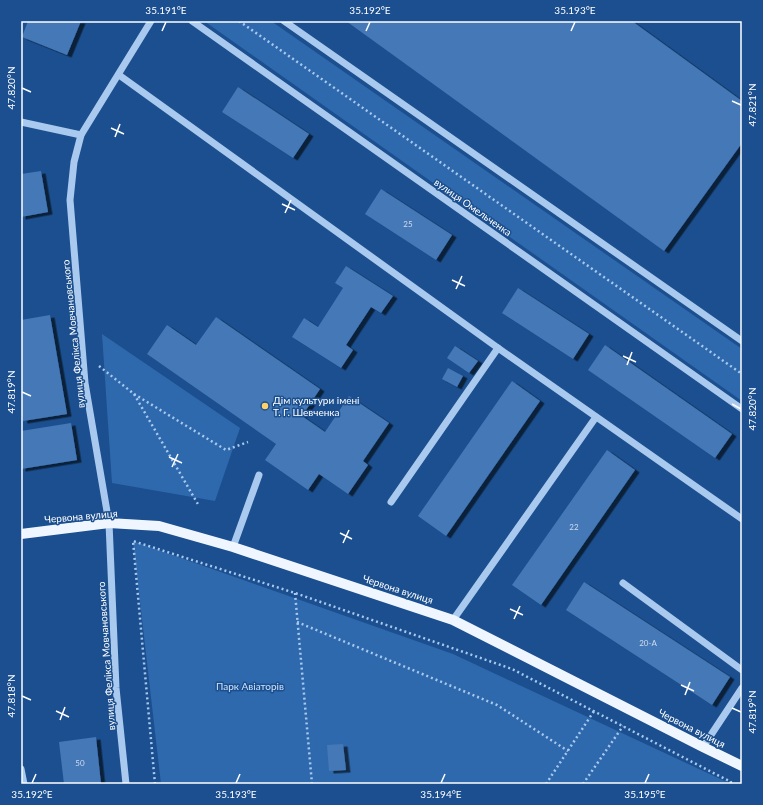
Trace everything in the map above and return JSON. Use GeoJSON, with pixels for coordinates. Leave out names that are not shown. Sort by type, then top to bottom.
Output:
{"type":"FeatureCollection","features":[{"type":"Feature","properties":{"kind":"main road","name":"Червона вулиця"},"geometry":{"type":"LineString","coordinates":[[21,534],[109,523],[159,526],[233,547],[452,620],[742,766]]}},
{"type":"Feature","properties":{"kind":"street","name":"вулиця Фелікса Мовчановського"},"geometry":{"type":"LineString","coordinates":[[126,784],[116,688],[109,523],[85,383],[70,200],[74,162],[81,135],[119,75],[150,21]]}},
{"type":"Feature","properties":{"kind":"street","name":"вулиця Омельченка"},"geometry":{"type":"LineString","coordinates":[[192,21],[742,410]]}},
{"type":"Feature","properties":{"kind":"street"},"geometry":{"type":"LineString","coordinates":[[284,21],[742,341]]}},
{"type":"Feature","properties":{"kind":"street"},"geometry":{"type":"LineString","coordinates":[[119,75],[498,348],[742,519]]}},
{"type":"Feature","properties":{"kind":"street"},"geometry":{"type":"LineString","coordinates":[[21,122],[81,135]]}},
{"type":"Feature","properties":{"kind":"street"},"geometry":{"type":"LineString","coordinates":[[391,502],[498,348]]}},
{"type":"Feature","properties":{"kind":"street"},"geometry":{"type":"LineString","coordinates":[[452,620],[596,417]]}},
{"type":"Feature","properties":{"kind":"street"},"geometry":{"type":"LineString","coordinates":[[233,547],[259,475]]}},
{"type":"Feature","properties":{"kind":"street"},"geometry":{"type":"LineString","coordinates":[[623,583],[742,670]]}},
{"type":"Feature","properties":{"kind":"street"},"geometry":{"type":"LineString","coordinates":[[703,747],[742,688]]}},
{"type":"Feature","properties":{"kind":"street"},"geometry":{"type":"LineString","coordinates":[[21,769],[24,784]]}},
{"type":"Feature","properties":{"kind":"path"},"geometry":{"type":"LineString","coordinates":[[239,21],[742,374]]}},
{"type":"Feature","properties":{"kind":"path"},"geometry":{"type":"LineString","coordinates":[[100,366],[134,394],[226,450],[248,442]]}},
{"type":"Feature","properties":{"kind":"path"},"geometry":{"type":"LineString","coordinates":[[134,394],[199,506]]}},
{"type":"Feature","properties":{"kind":"path"},"geometry":{"type":"LineString","coordinates":[[155,784],[133,541],[295,593],[512,669],[731,782],[729,784]]}},
{"type":"Feature","properties":{"kind":"path"},"geometry":{"type":"LineString","coordinates":[[295,593],[312,784]]}},
{"type":"Feature","properties":{"kind":"path"},"geometry":{"type":"LineString","coordinates":[[297,622],[497,704],[568,751]]}},
{"type":"Feature","properties":{"kind":"path"},"geometry":{"type":"LineString","coordinates":[[546,784],[594,711]]}},
{"type":"Feature","properties":{"kind":"path"},"geometry":{"type":"LineString","coordinates":[[583,784],[623,726]]}},
{"type":"Feature","properties":{"kind":"green space"},"geometry":{"type":"Polygon","coordinates":[[[204,21],[271,21],[742,349],[742,401],[204,21]]]}},
{"type":"Feature","properties":{"kind":"green space"},"geometry":{"type":"Polygon","coordinates":[[[102,334],[240,428],[215,501],[112,483],[102,334]]]}},
{"type":"Feature","properties":{"kind":"green space","name":"Парк Авіаторів"},"geometry":{"type":"Polygon","coordinates":[[[133,541],[453,654],[731,784],[161,784],[133,541]]]}},
{"type":"Feature","properties":{"kind":"building"},"geometry":{"type":"Polygon","coordinates":[[[28,21],[81,21],[67,55],[22,37],[28,21]]]}},
{"type":"Feature","properties":{"kind":"building"},"geometry":{"type":"Polygon","coordinates":[[[346,21],[632,21],[742,101],[742,143],[664,251],[346,21]]]}},
{"type":"Feature","properties":{"kind":"building"},"geometry":{"type":"Polygon","coordinates":[[[238,87],[309,134],[293,158],[222,112],[238,87]]]}},
{"type":"Feature","properties":{"kind":"building"},"geometry":{"type":"Polygon","coordinates":[[[41,171],[48,212],[21,217],[21,174],[41,171]]]}},
{"type":"Feature","properties":{"kind":"building"},"geometry":{"type":"Polygon","coordinates":[[[381,189],[452,235],[436,260],[365,214],[381,189]]]}},
{"type":"Feature","properties":{"kind":"building"},"geometry":{"type":"Polygon","coordinates":[[[346,266],[393,296],[381,313],[371,307],[346,345],[353,350],[341,368],[292,337],[304,318],[318,327],[343,288],[335,283],[346,266]]]}},
{"type":"Feature","properties":{"kind":"building"},"geometry":{"type":"Polygon","coordinates":[[[518,288],[589,334],[573,359],[502,313],[518,288]]]}},
{"type":"Feature","properties":{"kind":"building"},"geometry":{"type":"Polygon","coordinates":[[[50,315],[67,414],[23,421],[21,409],[21,320],[50,315]]]}},
{"type":"Feature","properties":{"kind":"building","name":"Дім культури імені Т. Г. Шевченка"},"geometry":{"type":"Polygon","coordinates":[[[216,317],[320,389],[302,416],[325,432],[349,396],[389,423],[363,461],[368,465],[348,494],[319,474],[308,490],[265,460],[276,444],[147,354],[167,325],[196,345],[216,317]]]}},
{"type":"Feature","properties":{"kind":"building"},"geometry":{"type":"Polygon","coordinates":[[[605,345],[732,434],[715,458],[588,370],[605,345]]]}},
{"type":"Feature","properties":{"kind":"building"},"geometry":{"type":"Polygon","coordinates":[[[455,346],[478,361],[469,373],[447,358],[455,346]]]}},
{"type":"Feature","properties":{"kind":"building"},"geometry":{"type":"Polygon","coordinates":[[[448,368],[463,376],[457,387],[442,379],[448,368]]]}},
{"type":"Feature","properties":{"kind":"building"},"geometry":{"type":"Polygon","coordinates":[[[512,381],[540,401],[446,536],[418,516],[512,381]]]}},
{"type":"Feature","properties":{"kind":"building"},"geometry":{"type":"Polygon","coordinates":[[[71,423],[77,460],[21,469],[21,431],[71,423]]]}},
{"type":"Feature","properties":{"kind":"building"},"geometry":{"type":"Polygon","coordinates":[[[607,450],[635,470],[541,605],[512,585],[607,450]]]}},
{"type":"Feature","properties":{"kind":"building"},"geometry":{"type":"Polygon","coordinates":[[[584,582],[730,677],[712,705],[566,610],[584,582]]]}},
{"type":"Feature","properties":{"kind":"building"},"geometry":{"type":"Polygon","coordinates":[[[96,737],[101,784],[64,784],[59,742],[96,737]]]}},
{"type":"Feature","properties":{"kind":"building"},"geometry":{"type":"Polygon","coordinates":[[[343,744],[346,770],[329,771],[327,745],[343,744]]]}},
{"type":"Feature","properties":{"kind":"place","name":"Дім культури імені Т. Г. Шевченка"},"geometry":{"type":"Point","coordinates":[265,406]}}]}
